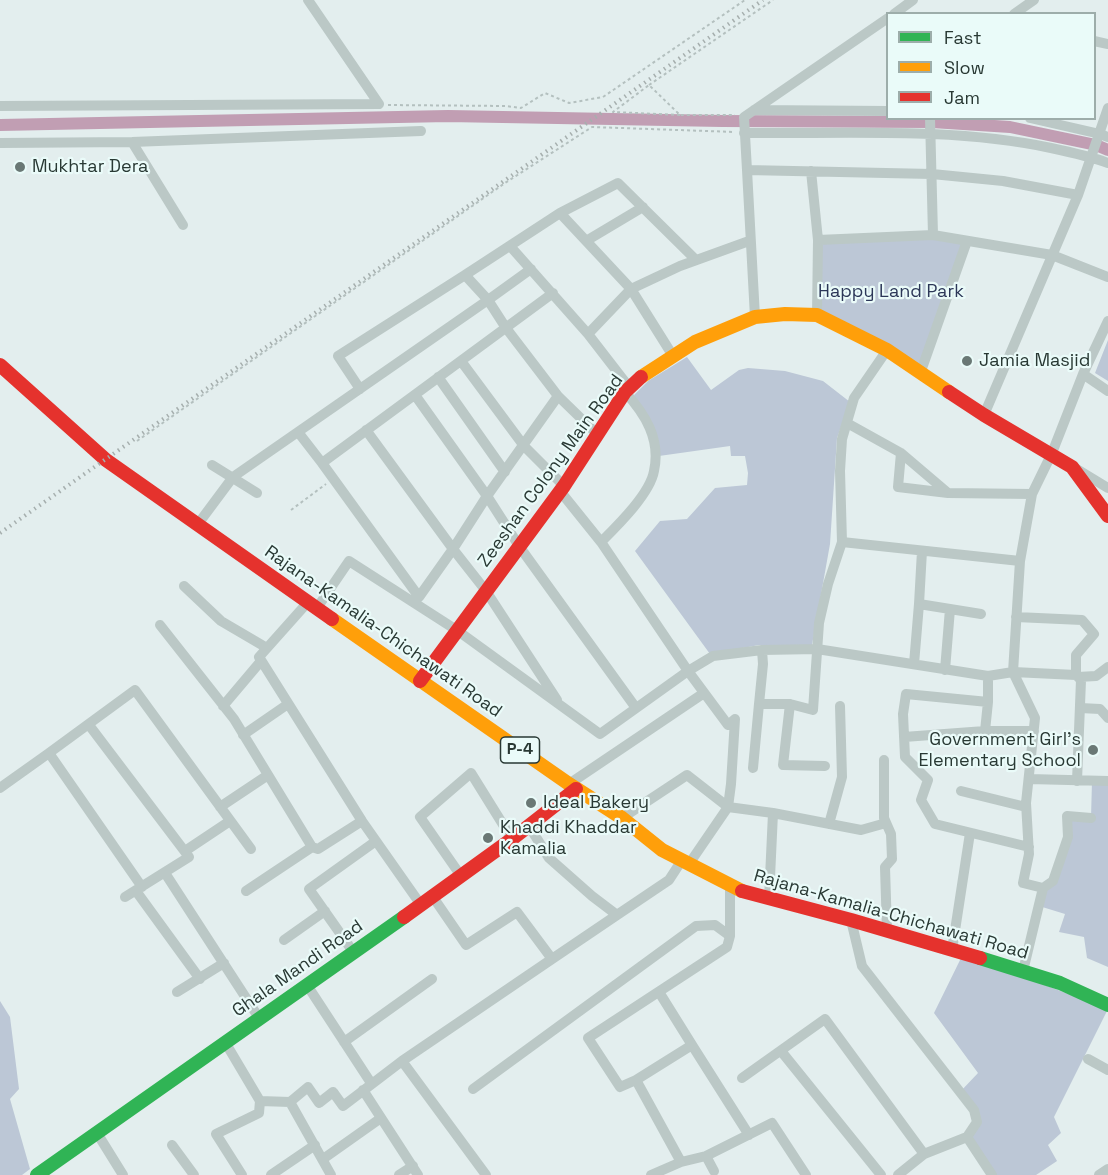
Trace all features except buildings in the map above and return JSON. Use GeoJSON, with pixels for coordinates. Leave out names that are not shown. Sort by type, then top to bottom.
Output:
{"type":"FeatureCollection","features":[{"type":"Feature","properties":{"kind":"street"},"geometry":{"type":"LineString","coordinates":[[308,0],[379,104]]}},
{"type":"Feature","properties":{"kind":"street"},"geometry":{"type":"LineString","coordinates":[[897,12],[913,0]]}},
{"type":"Feature","properties":{"kind":"street"},"geometry":{"type":"LineString","coordinates":[[1021,4],[1034,0]]}},
{"type":"Feature","properties":{"kind":"street"},"geometry":{"type":"LineString","coordinates":[[746,121],[886,19]]}},
{"type":"Feature","properties":{"kind":"street"},"geometry":{"type":"LineString","coordinates":[[0,106],[379,104]]}},
{"type":"Feature","properties":{"kind":"street"},"geometry":{"type":"LineString","coordinates":[[984,415],[1078,195],[1091,156],[1104,135],[1108,108]]}},
{"type":"Feature","properties":{"kind":"street"},"geometry":{"type":"LineString","coordinates":[[746,121],[886,111]]}},
{"type":"Feature","properties":{"kind":"street"},"geometry":{"type":"LineString","coordinates":[[930,120],[933,235]]}},
{"type":"Feature","properties":{"kind":"street"},"geometry":{"type":"LineString","coordinates":[[1039,120],[1104,135]]}},
{"type":"Feature","properties":{"kind":"street"},"geometry":{"type":"LineString","coordinates":[[746,121],[1012,140],[1091,156],[1108,163]]}},
{"type":"Feature","properties":{"kind":"street"},"geometry":{"type":"LineString","coordinates":[[746,121],[754,317]]}},
{"type":"Feature","properties":{"kind":"street"},"geometry":{"type":"LineString","coordinates":[[0,142],[132,142],[421,131]]}},
{"type":"Feature","properties":{"kind":"street"},"geometry":{"type":"LineString","coordinates":[[132,142],[183,225]]}},
{"type":"Feature","properties":{"kind":"street"},"geometry":{"type":"LineString","coordinates":[[747,170],[932,174],[1003,181],[1078,195]]}},
{"type":"Feature","properties":{"kind":"street"},"geometry":{"type":"LineString","coordinates":[[811,171],[818,240],[817,315]]}},
{"type":"Feature","properties":{"kind":"street"},"geometry":{"type":"LineString","coordinates":[[360,389],[338,356],[560,213],[618,183],[696,260]]}},
{"type":"Feature","properties":{"kind":"street"},"geometry":{"type":"LineString","coordinates":[[586,241],[643,207]]}},
{"type":"Feature","properties":{"kind":"street"},"geometry":{"type":"LineString","coordinates":[[560,213],[631,289],[673,356]]}},
{"type":"Feature","properties":{"kind":"street"},"geometry":{"type":"LineString","coordinates":[[818,240],[933,235],[1052,255],[1108,277]]}},
{"type":"Feature","properties":{"kind":"street"},"geometry":{"type":"LineString","coordinates":[[588,334],[631,289],[696,260],[750,241]]}},
{"type":"Feature","properties":{"kind":"street"},"geometry":{"type":"LineString","coordinates":[[921,371],[968,241]]}},
{"type":"Feature","properties":{"kind":"street"},"geometry":{"type":"LineString","coordinates":[[510,246],[588,334],[649,422],[655,448],[654,472],[641,498],[602,542]]}},
{"type":"Feature","properties":{"kind":"street"},"geometry":{"type":"LineString","coordinates":[[198,524],[233,477],[531,269]]}},
{"type":"Feature","properties":{"kind":"street"},"geometry":{"type":"LineString","coordinates":[[465,275],[488,300],[506,328],[558,396],[597,434]]}},
{"type":"Feature","properties":{"kind":"street"},"geometry":{"type":"LineString","coordinates":[[322,463],[553,293]]}},
{"type":"Feature","properties":{"kind":"street","name":"Zeeshan Colony Main Road"},"geometry":{"type":"LineString","coordinates":[[420,681],[562,489],[627,389],[696,342],[754,317],[785,314],[817,315],[887,350],[984,415],[1052,453],[1072,467],[1108,516]]}},
{"type":"Feature","properties":{"kind":"street"},"geometry":{"type":"LineString","coordinates":[[1043,888],[1023,883],[1029,854],[1026,807],[1035,718],[1012,672],[1020,561],[1032,494],[1052,453],[1083,374],[1108,321]]}},
{"type":"Feature","properties":{"kind":"street"},"geometry":{"type":"LineString","coordinates":[[759,704],[790,704],[813,710],[819,623],[828,584],[842,542],[840,471],[842,440],[854,398],[887,350]]}},
{"type":"Feature","properties":{"kind":"street"},"geometry":{"type":"LineString","coordinates":[[260,1101],[290,1101],[308,1087],[319,1103],[333,1092],[343,1106],[402,1061],[669,880],[686,862],[728,807],[735,719],[728,725],[688,671],[602,542],[562,489],[524,446],[461,361]]}},
{"type":"Feature","properties":{"kind":"street","name":"Rajana-Kamalia-Chichawati Road"},"geometry":{"type":"LineString","coordinates":[[0,365],[105,460],[573,787],[622,818],[662,850],[744,892],[851,920],[1023,971],[1060,983],[1108,1005]]}},
{"type":"Feature","properties":{"kind":"street"},"geometry":{"type":"LineString","coordinates":[[1083,374],[1108,391]]}},
{"type":"Feature","properties":{"kind":"street"},"geometry":{"type":"LineString","coordinates":[[438,378],[505,472]]}},
{"type":"Feature","properties":{"kind":"street"},"geometry":{"type":"LineString","coordinates":[[415,395],[488,496],[519,546],[636,708]]}},
{"type":"Feature","properties":{"kind":"street"},"geometry":{"type":"LineString","coordinates":[[417,601],[558,396]]}},
{"type":"Feature","properties":{"kind":"street"},"geometry":{"type":"LineString","coordinates":[[847,423],[901,453],[948,493]]}},
{"type":"Feature","properties":{"kind":"street"},"geometry":{"type":"LineString","coordinates":[[366,430],[486,591],[561,705]]}},
{"type":"Feature","properties":{"kind":"street"},"geometry":{"type":"LineString","coordinates":[[298,432],[417,601]]}},
{"type":"Feature","properties":{"kind":"street"},"geometry":{"type":"LineString","coordinates":[[901,453],[898,488],[948,493],[1032,494]]}},
{"type":"Feature","properties":{"kind":"street"},"geometry":{"type":"LineString","coordinates":[[212,465],[257,494]]}},
{"type":"Feature","properties":{"kind":"street"},"geometry":{"type":"LineString","coordinates":[[1072,467],[1108,488]]}},
{"type":"Feature","properties":{"kind":"street"},"geometry":{"type":"LineString","coordinates":[[842,542],[1020,561]]}},
{"type":"Feature","properties":{"kind":"street"},"geometry":{"type":"LineString","coordinates":[[914,664],[922,551]]}},
{"type":"Feature","properties":{"kind":"street"},"geometry":{"type":"LineString","coordinates":[[552,959],[517,912],[466,945],[362,822],[261,661],[259,657],[313,605],[349,561],[417,601],[600,734],[688,671],[713,656],[762,650],[817,649],[988,676],[1012,672],[1096,676],[1108,667]]}},
{"type":"Feature","properties":{"kind":"street"},"geometry":{"type":"LineString","coordinates":[[184,586],[221,621],[267,648]]}},
{"type":"Feature","properties":{"kind":"street"},"geometry":{"type":"LineString","coordinates":[[920,604],[981,614]]}},
{"type":"Feature","properties":{"kind":"street"},"geometry":{"type":"LineString","coordinates":[[945,670],[950,609]]}},
{"type":"Feature","properties":{"kind":"street"},"geometry":{"type":"LineString","coordinates":[[1016,617],[1082,620],[1094,634],[1076,655],[1077,676],[1081,680],[1077,781]]}},
{"type":"Feature","properties":{"kind":"street"},"geometry":{"type":"LineString","coordinates":[[160,625],[224,706],[312,847],[318,849],[362,822]]}},
{"type":"Feature","properties":{"kind":"street"},"geometry":{"type":"LineString","coordinates":[[753,768],[763,664],[762,650]]}},
{"type":"Feature","properties":{"kind":"street"},"geometry":{"type":"LineString","coordinates":[[224,706],[261,661]]}},
{"type":"Feature","properties":{"kind":"street"},"geometry":{"type":"LineString","coordinates":[[984,731],[988,702],[988,676]]}},
{"type":"Feature","properties":{"kind":"street"},"geometry":{"type":"LineString","coordinates":[[0,788],[135,690],[251,849]]}},
{"type":"Feature","properties":{"kind":"street"},"geometry":{"type":"LineString","coordinates":[[573,787],[704,693]]}},
{"type":"Feature","properties":{"kind":"street"},"geometry":{"type":"LineString","coordinates":[[988,702],[906,694],[903,714],[905,757],[928,780],[921,800],[935,824],[1029,847]]}},
{"type":"Feature","properties":{"kind":"street"},"geometry":{"type":"LineString","coordinates":[[243,735],[288,704]]}},
{"type":"Feature","properties":{"kind":"street"},"geometry":{"type":"LineString","coordinates":[[790,704],[783,765],[825,766]]}},
{"type":"Feature","properties":{"kind":"street"},"geometry":{"type":"LineString","coordinates":[[829,824],[842,777],[840,706]]}},
{"type":"Feature","properties":{"kind":"street"},"geometry":{"type":"LineString","coordinates":[[1080,708],[1100,709],[1108,718]]}},
{"type":"Feature","properties":{"kind":"street"},"geometry":{"type":"LineString","coordinates":[[89,725],[189,857],[125,897]]}},
{"type":"Feature","properties":{"kind":"street"},"geometry":{"type":"LineString","coordinates":[[904,737],[1034,730]]}},
{"type":"Feature","properties":{"kind":"street"},"geometry":{"type":"LineString","coordinates":[[49,753],[200,979]]}},
{"type":"Feature","properties":{"kind":"street"},"geometry":{"type":"LineString","coordinates":[[884,760],[884,818],[891,834],[892,859],[885,867],[887,931]]}},
{"type":"Feature","properties":{"kind":"street"},"geometry":{"type":"LineString","coordinates":[[461,876],[420,817],[471,774],[512,839]]}},
{"type":"Feature","properties":{"kind":"street"},"geometry":{"type":"LineString","coordinates":[[220,807],[268,775]]}},
{"type":"Feature","properties":{"kind":"street"},"geometry":{"type":"LineString","coordinates":[[622,818],[687,775],[728,807],[861,830],[886,823]]}},
{"type":"Feature","properties":{"kind":"street"},"geometry":{"type":"LineString","coordinates":[[1029,779],[1108,781]]}},
{"type":"Feature","properties":{"kind":"street","name":"Ghala Mandi Road"},"geometry":{"type":"LineString","coordinates":[[37,1175],[53,1170],[97,1133],[427,901],[529,826],[573,787]]}},
{"type":"Feature","properties":{"kind":"street"},"geometry":{"type":"LineString","coordinates":[[962,791],[1026,807]]}},
{"type":"Feature","properties":{"kind":"street"},"geometry":{"type":"LineString","coordinates":[[769,899],[773,813]]}},
{"type":"Feature","properties":{"kind":"street"},"geometry":{"type":"LineString","coordinates":[[1023,971],[1043,888],[1053,881],[1068,837],[1067,816],[1091,818]]}},
{"type":"Feature","properties":{"kind":"street"},"geometry":{"type":"LineString","coordinates":[[185,851],[230,821]]}},
{"type":"Feature","properties":{"kind":"street"},"geometry":{"type":"LineString","coordinates":[[529,826],[549,858],[617,915]]}},
{"type":"Feature","properties":{"kind":"street"},"geometry":{"type":"LineString","coordinates":[[952,951],[970,833]]}},
{"type":"Feature","properties":{"kind":"street"},"geometry":{"type":"LineString","coordinates":[[354,953],[309,889],[376,841]]}},
{"type":"Feature","properties":{"kind":"street"},"geometry":{"type":"LineString","coordinates":[[246,891],[312,847]]}},
{"type":"Feature","properties":{"kind":"street"},"geometry":{"type":"LineString","coordinates":[[165,873],[259,1018]]}},
{"type":"Feature","properties":{"kind":"street"},"geometry":{"type":"LineString","coordinates":[[692,1045],[636,1080],[620,1087],[588,1038],[727,947],[730,936],[730,885]]}},
{"type":"Feature","properties":{"kind":"street"},"geometry":{"type":"LineString","coordinates":[[284,940],[325,911]]}},
{"type":"Feature","properties":{"kind":"street"},"geometry":{"type":"LineString","coordinates":[[851,920],[862,966],[974,1110],[977,1122],[968,1137],[924,1154],[898,1175]]}},
{"type":"Feature","properties":{"kind":"street"},"geometry":{"type":"LineString","coordinates":[[473,1089],[696,926],[715,926],[730,936]]}},
{"type":"Feature","properties":{"kind":"street"},"geometry":{"type":"LineString","coordinates":[[177,993],[224,963]]}},
{"type":"Feature","properties":{"kind":"street"},"geometry":{"type":"LineString","coordinates":[[344,1042],[432,980]]}},
{"type":"Feature","properties":{"kind":"street"},"geometry":{"type":"LineString","coordinates":[[307,985],[344,1042],[381,1118],[416,1171],[399,1175]]}},
{"type":"Feature","properties":{"kind":"street"},"geometry":{"type":"LineString","coordinates":[[659,992],[748,1135]]}},
{"type":"Feature","properties":{"kind":"street"},"geometry":{"type":"LineString","coordinates":[[742,1078],[825,1019],[924,1154]]}},
{"type":"Feature","properties":{"kind":"street"},"geometry":{"type":"LineString","coordinates":[[225,1042],[260,1101],[259,1113],[216,1134],[242,1175]]}},
{"type":"Feature","properties":{"kind":"street"},"geometry":{"type":"LineString","coordinates":[[781,1051],[881,1175]]}},
{"type":"Feature","properties":{"kind":"street"},"geometry":{"type":"LineString","coordinates":[[1088,1059],[1108,1070]]}},
{"type":"Feature","properties":{"kind":"street"},"geometry":{"type":"LineString","coordinates":[[402,1061],[486,1175]]}},
{"type":"Feature","properties":{"kind":"street"},"geometry":{"type":"LineString","coordinates":[[636,1080],[681,1162]]}},
{"type":"Feature","properties":{"kind":"street"},"geometry":{"type":"LineString","coordinates":[[290,1101],[331,1175]]}},
{"type":"Feature","properties":{"kind":"street"},"geometry":{"type":"LineString","coordinates":[[323,1159],[381,1118]]}},
{"type":"Feature","properties":{"kind":"street"},"geometry":{"type":"LineString","coordinates":[[651,1175],[681,1162],[706,1156],[772,1123],[806,1175]]}},
{"type":"Feature","properties":{"kind":"street"},"geometry":{"type":"LineString","coordinates":[[97,1133],[123,1175]]}},
{"type":"Feature","properties":{"kind":"street"},"geometry":{"type":"LineString","coordinates":[[968,1137],[992,1175]]}},
{"type":"Feature","properties":{"kind":"street"},"geometry":{"type":"LineString","coordinates":[[172,1145],[194,1175]]}},
{"type":"Feature","properties":{"kind":"street"},"geometry":{"type":"LineString","coordinates":[[271,1175],[315,1145]]}},
{"type":"Feature","properties":{"kind":"street"},"geometry":{"type":"LineString","coordinates":[[706,1156],[714,1171]]}},
{"type":"Feature","properties":{"kind":"street"},"geometry":{"type":"LineString","coordinates":[[1099,1175],[1108,1169]]}},
{"type":"Feature","properties":{"kind":"path"},"geometry":{"type":"LineString","coordinates":[[379,104],[521,108],[545,93],[569,104],[603,97],[745,0]]}},
{"type":"Feature","properties":{"kind":"path"},"geometry":{"type":"LineString","coordinates":[[746,121],[613,112],[773,0]]}},
{"type":"Feature","properties":{"kind":"path"},"geometry":{"type":"LineString","coordinates":[[649,85],[680,115]]}},
{"type":"Feature","properties":{"kind":"path"},"geometry":{"type":"LineString","coordinates":[[137,441],[504,183],[592,127],[746,121]]}},
{"type":"Feature","properties":{"kind":"path"},"geometry":{"type":"LineString","coordinates":[[291,510],[333,479]]}},
{"type":"Feature","properties":{"kind":"green space","name":"Happy Land Park"},"geometry":{"type":"Polygon","coordinates":[[[933,235],[967,241],[921,371],[817,315],[818,243],[933,235]]]}},
{"type":"Feature","properties":{"kind":"green space"},"geometry":{"type":"Polygon","coordinates":[[[1108,340],[1108,381],[1095,373],[1108,340]]]}},
{"type":"Feature","properties":{"kind":"green space"},"geometry":{"type":"Polygon","coordinates":[[[687,357],[711,390],[739,370],[748,368],[785,371],[823,381],[850,402],[837,438],[830,544],[812,645],[759,645],[710,654],[635,551],[660,521],[687,519],[715,488],[747,485],[748,473],[745,456],[731,456],[730,446],[659,456],[634,395],[648,381],[687,357]]]}},
{"type":"Feature","properties":{"kind":"green space"},"geometry":{"type":"Polygon","coordinates":[[[1092,781],[1108,781],[1108,967],[1087,958],[1084,937],[1059,932],[1065,914],[1039,906],[1059,860],[1067,816],[1091,818],[1092,781]]]}},
{"type":"Feature","properties":{"kind":"green space"},"geometry":{"type":"Polygon","coordinates":[[[963,954],[1108,1009],[1054,1117],[1061,1133],[1048,1145],[1057,1161],[1036,1175],[992,1175],[967,1137],[977,1122],[960,1092],[978,1073],[934,1013],[963,954]]]}},
{"type":"Feature","properties":{"kind":"green space"},"geometry":{"type":"Polygon","coordinates":[[[0,1001],[10,1017],[19,1089],[10,1099],[30,1169],[22,1175],[0,1175],[0,1001]]]}},
{"type":"Feature","properties":{"kind":"waterway"},"geometry":{"type":"LineString","coordinates":[[0,125],[448,116],[932,122],[1010,127],[1096,145],[1108,150]]}},
{"type":"Feature","properties":{"kind":"railway"},"geometry":{"type":"LineString","coordinates":[[0,533],[763,0]]}},
{"type":"Feature","properties":{"kind":"traffic: fast"},"geometry":{"type":"LineString","coordinates":[[37,1175],[404,917]]}},
{"type":"Feature","properties":{"kind":"traffic: fast"},"geometry":{"type":"LineString","coordinates":[[980,958],[1060,983],[1108,1005]]}},
{"type":"Feature","properties":{"kind":"traffic: slow"},"geometry":{"type":"LineString","coordinates":[[641,377],[695,342],[755,317],[785,314],[817,315],[887,350],[949,392]]}},
{"type":"Feature","properties":{"kind":"traffic: slow"},"geometry":{"type":"LineString","coordinates":[[332,619],[569,784],[622,818],[662,850],[742,891]]}},
{"type":"Feature","properties":{"kind":"traffic: jam"},"geometry":{"type":"LineString","coordinates":[[0,365],[106,460],[332,619]]}},
{"type":"Feature","properties":{"kind":"traffic: jam"},"geometry":{"type":"LineString","coordinates":[[420,681],[564,486],[625,392],[641,377]]}},
{"type":"Feature","properties":{"kind":"traffic: jam"},"geometry":{"type":"LineString","coordinates":[[949,392],[1072,467],[1108,516]]}},
{"type":"Feature","properties":{"kind":"traffic: jam"},"geometry":{"type":"LineString","coordinates":[[404,917],[512,839],[576,789]]}},
{"type":"Feature","properties":{"kind":"traffic: jam"},"geometry":{"type":"LineString","coordinates":[[742,891],[980,958]]}},
{"type":"Feature","properties":{"kind":"place","name":"Mukhtar Dera"},"geometry":{"type":"Point","coordinates":[20,167]}},
{"type":"Feature","properties":{"kind":"place","name":"Jamia Masjid"},"geometry":{"type":"Point","coordinates":[967,361]}},
{"type":"Feature","properties":{"kind":"place","name":"Government Girl's Elementary School"},"geometry":{"type":"Point","coordinates":[1093,750]}},
{"type":"Feature","properties":{"kind":"place","name":"Ideal Bakery"},"geometry":{"type":"Point","coordinates":[531,803]}},
{"type":"Feature","properties":{"kind":"place","name":"Khaddi Khaddar Kamalia"},"geometry":{"type":"Point","coordinates":[488,838]}}]}
